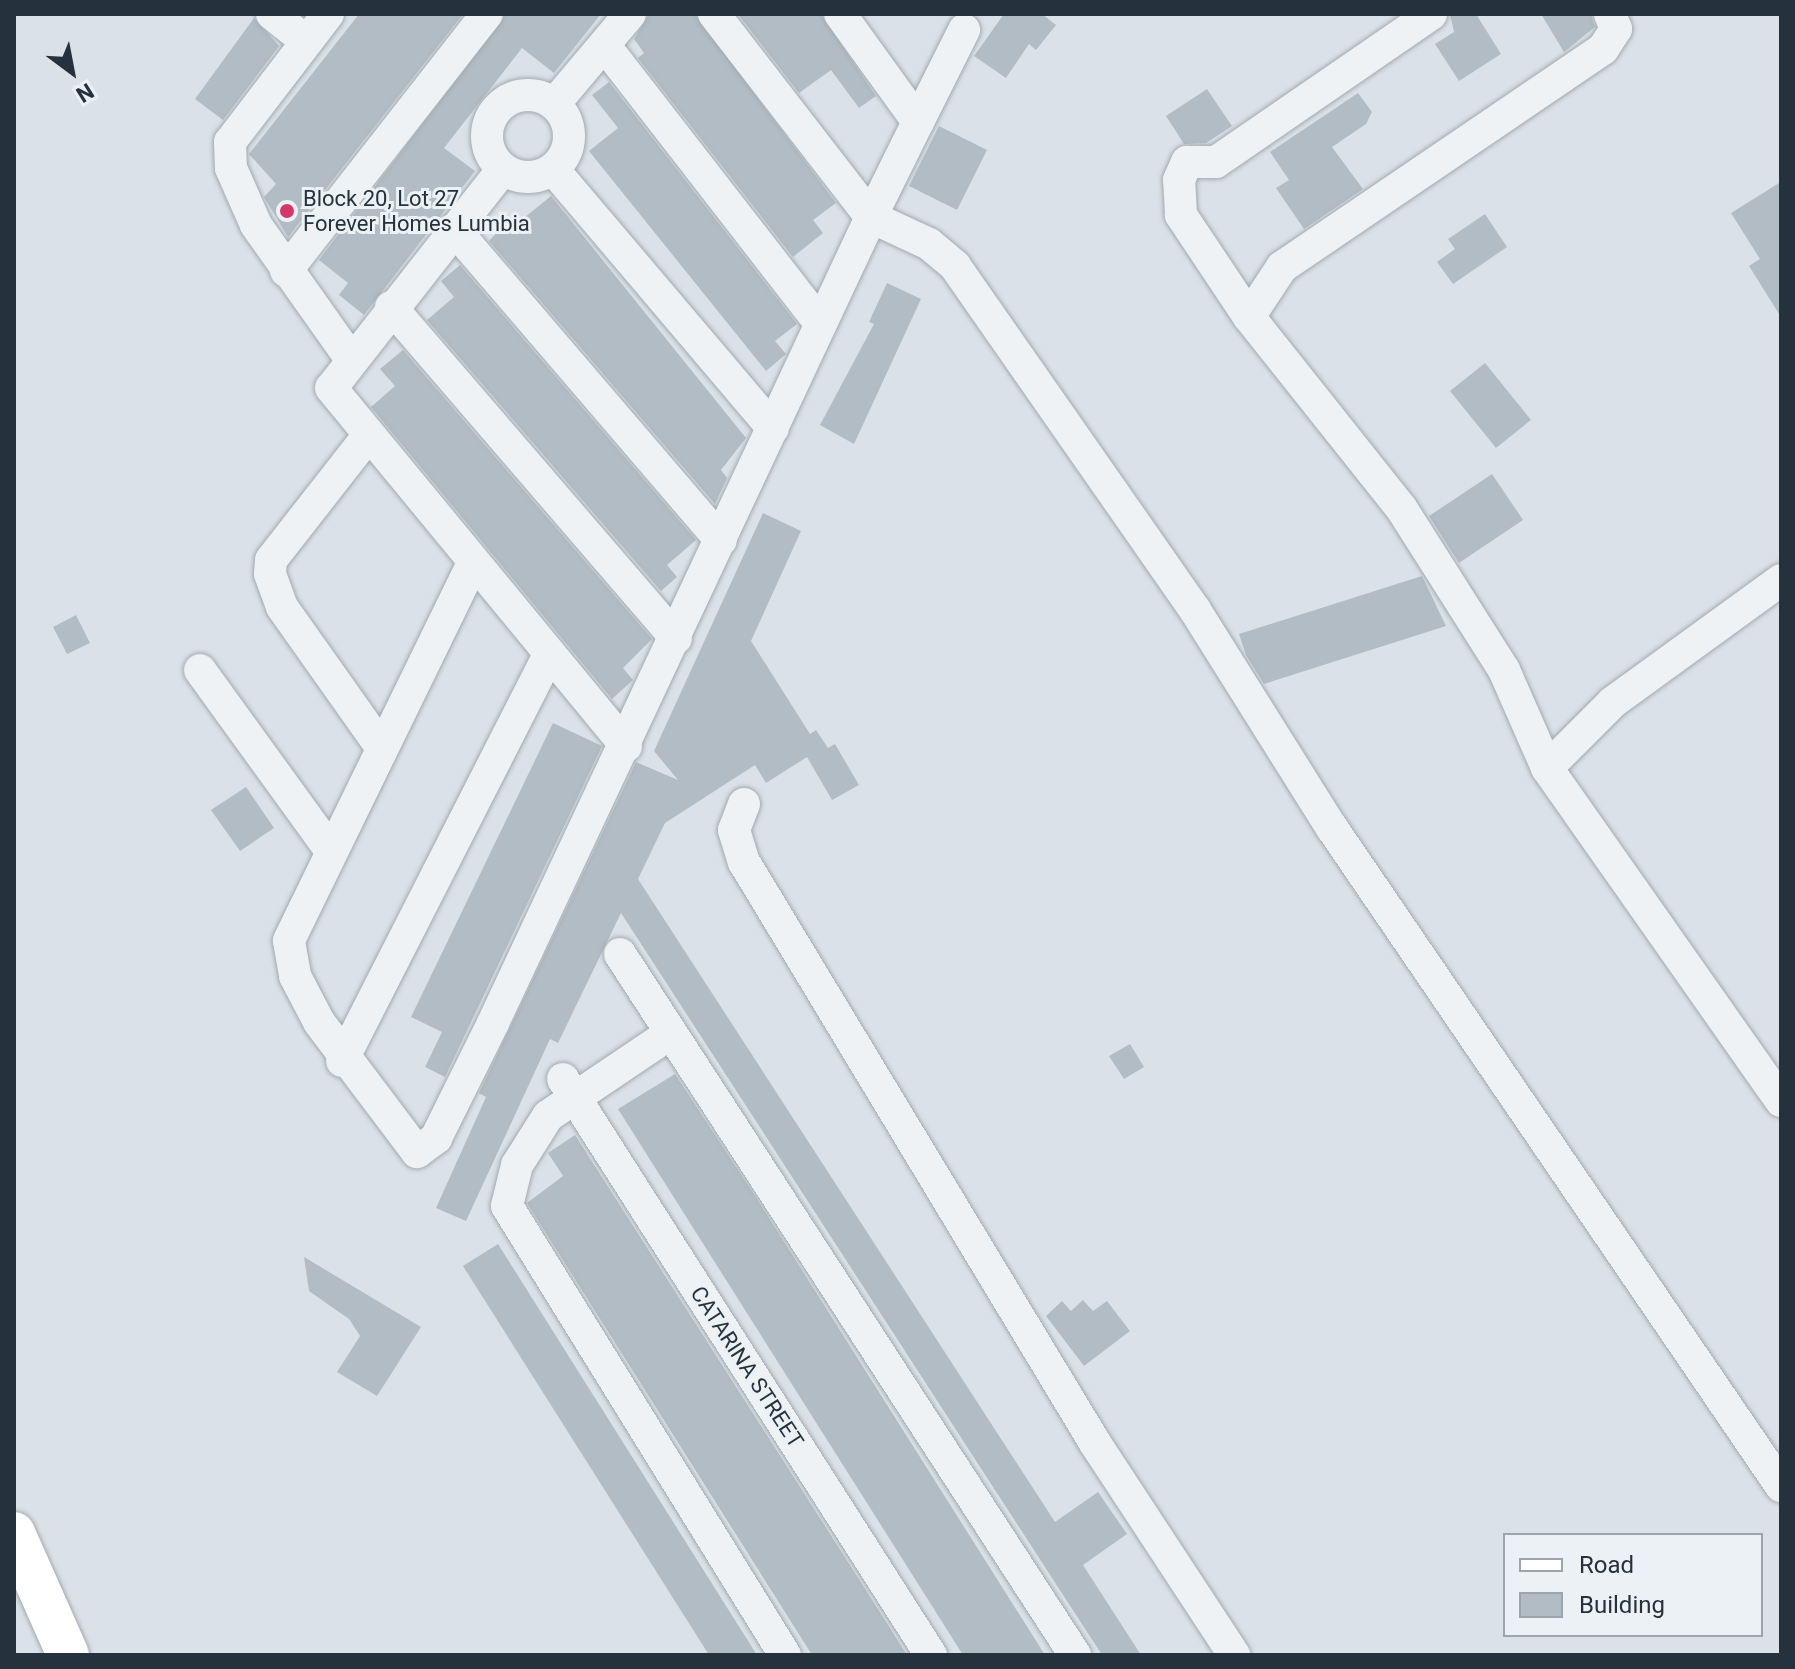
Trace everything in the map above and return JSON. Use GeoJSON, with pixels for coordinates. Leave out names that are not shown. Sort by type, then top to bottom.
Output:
{"type":"FeatureCollection","features":[{"type":"Feature","properties":{"kind":"main road"},"geometry":{"type":"LineString","coordinates":[[14,1533],[68,1655]]}},
{"type":"Feature","properties":{"kind":"street"},"geometry":{"type":"LineString","coordinates":[[272,14],[306,41]]}},
{"type":"Feature","properties":{"kind":"street"},"geometry":{"type":"LineString","coordinates":[[328,14],[230,142],[239,189],[286,271],[350,358]]}},
{"type":"Feature","properties":{"kind":"street"},"geometry":{"type":"LineString","coordinates":[[286,271],[487,14]]}},
{"type":"Feature","properties":{"kind":"street"},"geometry":{"type":"LineString","coordinates":[[555,103],[630,14]]}},
{"type":"Feature","properties":{"kind":"street"},"geometry":{"type":"LineString","coordinates":[[714,14],[871,217],[902,225],[955,266],[1195,610],[1332,828],[1781,1486]]}},
{"type":"Feature","properties":{"kind":"street"},"geometry":{"type":"LineString","coordinates":[[840,14],[918,122]]}},
{"type":"Feature","properties":{"kind":"street"},"geometry":{"type":"LineString","coordinates":[[1431,14],[1216,162],[1187,162],[1179,180],[1181,215],[1249,317],[1401,508],[1504,670],[1547,768],[1781,1101]]}},
{"type":"Feature","properties":{"kind":"street"},"geometry":{"type":"LineString","coordinates":[[1249,317],[1282,267],[1603,49],[1616,29],[1610,14]]}},
{"type":"Feature","properties":{"kind":"street"},"geometry":{"type":"LineString","coordinates":[[473,563],[331,851],[288,955],[342,1061],[409,1147],[431,1147],[626,746],[871,217],[964,30]]}},
{"type":"Feature","properties":{"kind":"street"},"geometry":{"type":"LineString","coordinates":[[605,46],[821,324]]}},
{"type":"Feature","properties":{"kind":"street"},"geometry":{"type":"LineString","coordinates":[[519,95],[555,103],[570,136],[553,169],[528,177],[503,169],[486,136],[501,103],[519,95]]}},
{"type":"Feature","properties":{"kind":"street"},"geometry":{"type":"LineString","coordinates":[[503,169],[350,358],[331,388],[626,746]]}},
{"type":"Feature","properties":{"kind":"street"},"geometry":{"type":"LineString","coordinates":[[553,169],[773,428]]}},
{"type":"Feature","properties":{"kind":"street"},"geometry":{"type":"LineString","coordinates":[[454,229],[721,540]]}},
{"type":"Feature","properties":{"kind":"street"},"geometry":{"type":"LineString","coordinates":[[391,307],[676,638]]}},
{"type":"Feature","properties":{"kind":"street"},"geometry":{"type":"LineString","coordinates":[[368,436],[271,560],[270,574],[282,607],[382,748]]}},
{"type":"Feature","properties":{"kind":"street"},"geometry":{"type":"LineString","coordinates":[[1547,768],[1613,702],[1781,580]]}},
{"type":"Feature","properties":{"kind":"street"},"geometry":{"type":"LineString","coordinates":[[342,1061],[549,654]]}},
{"type":"Feature","properties":{"kind":"street"},"geometry":{"type":"LineString","coordinates":[[200,670],[331,851]]}},
{"type":"Feature","properties":{"kind":"street"},"geometry":{"type":"LineString","coordinates":[[744,804],[734,830],[744,862],[1095,1443],[1234,1655]]}},
{"type":"Feature","properties":{"kind":"street"},"geometry":{"type":"LineString","coordinates":[[620,954],[1075,1655]]}},
{"type":"Feature","properties":{"kind":"street"},"geometry":{"type":"LineString","coordinates":[[671,1033],[568,1086],[529,1141],[517,1165],[507,1206],[512,1222],[785,1655]]}},
{"type":"Feature","properties":{"kind":"street","name":"CATARINA STREET"},"geometry":{"type":"LineString","coordinates":[[568,1086],[931,1655]]}},
{"type":"Feature","properties":{"kind":"building"},"geometry":{"type":"Polygon","coordinates":[[[359,14],[463,14],[288,237],[264,197],[276,184],[249,154],[359,14]]]}},
{"type":"Feature","properties":{"kind":"building"},"geometry":{"type":"Polygon","coordinates":[[[506,14],[601,14],[554,73],[522,48],[444,148],[475,171],[364,315],[339,295],[348,283],[319,260],[506,14]]]}},
{"type":"Feature","properties":{"kind":"building"},"geometry":{"type":"Polygon","coordinates":[[[649,14],[695,14],[836,203],[813,220],[823,233],[793,257],[638,58],[644,53],[634,39],[649,14]]]}},
{"type":"Feature","properties":{"kind":"building"},"geometry":{"type":"Polygon","coordinates":[[[738,14],[821,14],[876,96],[859,108],[831,70],[799,93],[738,14]]]}},
{"type":"Feature","properties":{"kind":"building"},"geometry":{"type":"Polygon","coordinates":[[[1004,14],[1042,14],[1056,25],[1036,50],[1029,44],[1006,78],[974,56],[1004,14]]]}},
{"type":"Feature","properties":{"kind":"building"},"geometry":{"type":"Polygon","coordinates":[[[1450,14],[1476,14],[1501,54],[1459,81],[1435,44],[1454,32],[1450,14]]]}},
{"type":"Feature","properties":{"kind":"building"},"geometry":{"type":"Polygon","coordinates":[[[1541,14],[1591,14],[1595,27],[1564,52],[1541,14]]]}},
{"type":"Feature","properties":{"kind":"building"},"geometry":{"type":"Polygon","coordinates":[[[254,18],[279,46],[223,120],[195,99],[254,18]]]}},
{"type":"Feature","properties":{"kind":"building"},"geometry":{"type":"Polygon","coordinates":[[[609,82],[797,324],[775,341],[786,354],[766,371],[589,151],[618,128],[592,95],[609,82]]]}},
{"type":"Feature","properties":{"kind":"building"},"geometry":{"type":"Polygon","coordinates":[[[1207,89],[1232,126],[1206,143],[1184,144],[1166,116],[1207,89]]]}},
{"type":"Feature","properties":{"kind":"building"},"geometry":{"type":"Polygon","coordinates":[[[1358,93],[1372,112],[1366,124],[1332,147],[1363,189],[1304,229],[1276,188],[1289,180],[1270,152],[1358,93]]]}},
{"type":"Feature","properties":{"kind":"building"},"geometry":{"type":"Polygon","coordinates":[[[939,126],[987,150],[957,210],[909,186],[939,126]]]}},
{"type":"Feature","properties":{"kind":"building"},"geometry":{"type":"Polygon","coordinates":[[[1781,182],[1781,317],[1749,266],[1760,259],[1731,213],[1781,182]]]}},
{"type":"Feature","properties":{"kind":"building"},"geometry":{"type":"Polygon","coordinates":[[[551,196],[746,438],[721,470],[727,478],[715,504],[489,241],[513,215],[519,222],[551,196]]]}},
{"type":"Feature","properties":{"kind":"building"},"geometry":{"type":"Polygon","coordinates":[[[1485,214],[1507,247],[1453,284],[1437,262],[1455,249],[1448,239],[1485,214]]]}},
{"type":"Feature","properties":{"kind":"building"},"geometry":{"type":"Polygon","coordinates":[[[460,265],[696,540],[667,565],[677,577],[661,591],[427,320],[454,297],[441,281],[460,265]]]}},
{"type":"Feature","properties":{"kind":"building"},"geometry":{"type":"Polygon","coordinates":[[[887,283],[921,299],[854,444],[820,425],[874,324],[869,322],[887,283]]]}},
{"type":"Feature","properties":{"kind":"building"},"geometry":{"type":"Polygon","coordinates":[[[403,350],[652,639],[623,668],[633,680],[612,699],[371,407],[395,386],[380,369],[403,350]]]}},
{"type":"Feature","properties":{"kind":"building"},"geometry":{"type":"Polygon","coordinates":[[[1485,363],[1531,420],[1496,448],[1450,391],[1485,363]]]}},
{"type":"Feature","properties":{"kind":"building"},"geometry":{"type":"Polygon","coordinates":[[[1492,474],[1523,520],[1459,563],[1429,516],[1492,474]]]}},
{"type":"Feature","properties":{"kind":"building"},"geometry":{"type":"Polygon","coordinates":[[[763,513],[801,531],[751,641],[810,734],[816,730],[828,748],[835,744],[859,785],[832,800],[807,757],[766,783],[755,765],[665,823],[638,879],[1055,1522],[1098,1492],[1127,1534],[1083,1565],[1141,1655],[1102,1655],[621,913],[558,1043],[550,1039],[466,1221],[436,1208],[486,1097],[479,1093],[636,762],[678,780],[654,751],[763,513]]]}},
{"type":"Feature","properties":{"kind":"building"},"geometry":{"type":"Polygon","coordinates":[[[1422,576],[1446,626],[1264,684],[1246,655],[1239,634],[1422,576]]]}},
{"type":"Feature","properties":{"kind":"building"},"geometry":{"type":"Polygon","coordinates":[[[76,615],[90,643],[67,654],[53,627],[76,615]]]}},
{"type":"Feature","properties":{"kind":"building"},"geometry":{"type":"Polygon","coordinates":[[[553,723],[602,746],[445,1077],[425,1067],[442,1032],[411,1017],[553,723]]]}},
{"type":"Feature","properties":{"kind":"building"},"geometry":{"type":"Polygon","coordinates":[[[246,787],[274,828],[240,851],[211,810],[246,787]]]}},
{"type":"Feature","properties":{"kind":"building"},"geometry":{"type":"Polygon","coordinates":[[[1130,1044],[1144,1067],[1124,1079],[1109,1056],[1130,1044]]]}},
{"type":"Feature","properties":{"kind":"building"},"geometry":{"type":"Polygon","coordinates":[[[675,1074],[1045,1655],[963,1655],[618,1109],[675,1074]]]}},
{"type":"Feature","properties":{"kind":"building"},"geometry":{"type":"Polygon","coordinates":[[[575,1135],[907,1655],[812,1655],[527,1203],[563,1176],[548,1153],[575,1135]]]}},
{"type":"Feature","properties":{"kind":"building"},"geometry":{"type":"Polygon","coordinates":[[[498,1244],[757,1655],[709,1655],[463,1266],[498,1244]]]}},
{"type":"Feature","properties":{"kind":"building"},"geometry":{"type":"Polygon","coordinates":[[[304,1257],[421,1327],[377,1396],[337,1372],[360,1336],[349,1319],[309,1291],[304,1257]]]}},
{"type":"Feature","properties":{"kind":"building"},"geometry":{"type":"Polygon","coordinates":[[[1083,1300],[1093,1311],[1107,1301],[1130,1331],[1084,1366],[1046,1316],[1062,1301],[1071,1311],[1083,1300]]]}},
{"type":"Feature","properties":{"kind":"place","name":"Block 20, Lot 27 Forever Homes Lumbia"},"geometry":{"type":"Point","coordinates":[287,211]}}]}
